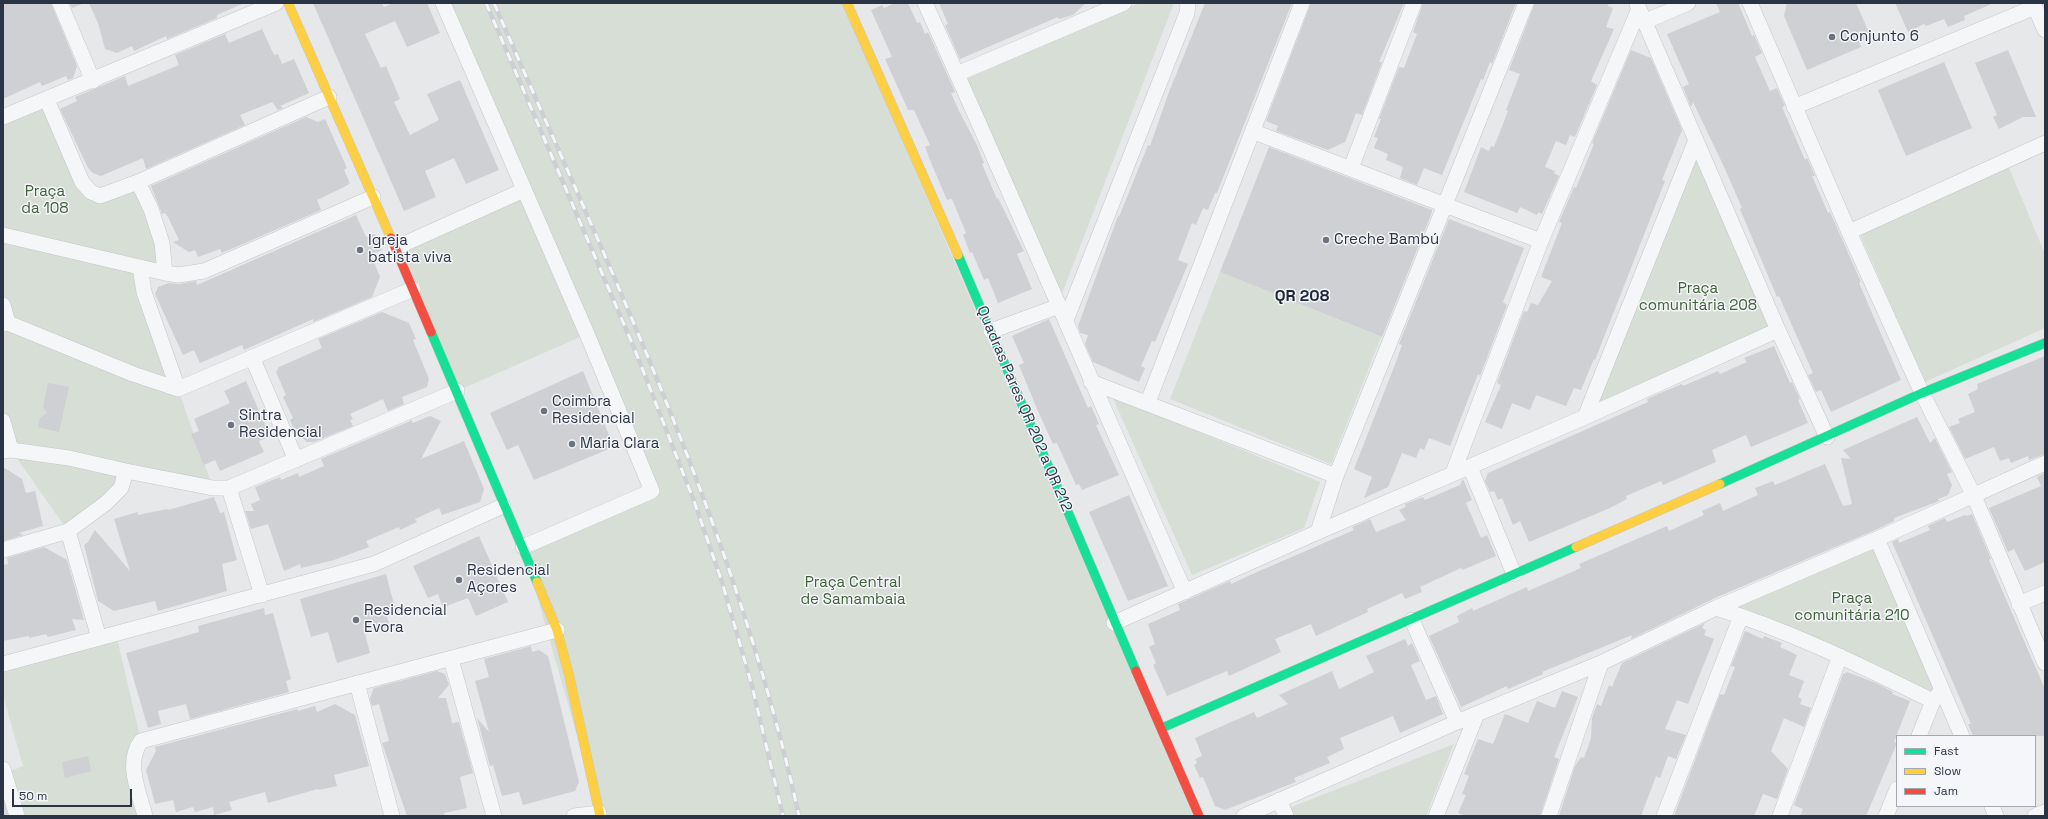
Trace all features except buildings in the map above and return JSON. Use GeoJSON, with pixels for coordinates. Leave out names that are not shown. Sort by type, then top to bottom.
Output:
{"type":"FeatureCollection","features":[{"type":"Feature","properties":{"kind":"street"},"geometry":{"type":"LineString","coordinates":[[60,3],[92,81]]}},
{"type":"Feature","properties":{"kind":"street"},"geometry":{"type":"LineString","coordinates":[[3,117],[47,100],[276,3]]}},
{"type":"Feature","properties":{"kind":"street"},"geometry":{"type":"LineString","coordinates":[[288,3],[457,391],[503,506],[523,547],[557,630],[569,675],[600,814],[574,816]]}},
{"type":"Feature","properties":{"kind":"street"},"geometry":{"type":"LineString","coordinates":[[443,3],[587,334],[652,491],[523,547]]}},
{"type":"Feature","properties":{"kind":"street","name":"Quadras Pares QR 202 a QR 212"},"geometry":{"type":"LineString","coordinates":[[848,3],[991,332],[1114,623],[1162,728],[1199,816]]}},
{"type":"Feature","properties":{"kind":"street"},"geometry":{"type":"LineString","coordinates":[[925,3],[1185,592]]}},
{"type":"Feature","properties":{"kind":"street"},"geometry":{"type":"LineString","coordinates":[[957,74],[1124,3]]}},
{"type":"Feature","properties":{"kind":"street"},"geometry":{"type":"LineString","coordinates":[[1066,320],[1187,13],[1188,3]]}},
{"type":"Feature","properties":{"kind":"street"},"geometry":{"type":"LineString","coordinates":[[1148,402],[1254,132],[1302,3]]}},
{"type":"Feature","properties":{"kind":"street"},"geometry":{"type":"LineString","coordinates":[[1351,168],[1414,3]]}},
{"type":"Feature","properties":{"kind":"street"},"geometry":{"type":"LineString","coordinates":[[1318,532],[1336,476],[1526,3]]}},
{"type":"Feature","properties":{"kind":"street"},"geometry":{"type":"LineString","coordinates":[[1640,11],[1688,3]]}},
{"type":"Feature","properties":{"kind":"street"},"geometry":{"type":"LineString","coordinates":[[1750,3],[1849,232],[1922,393],[1974,496],[2045,663]]}},
{"type":"Feature","properties":{"kind":"street"},"geometry":{"type":"LineString","coordinates":[[1794,106],[2034,5],[2045,30]]}},
{"type":"Feature","properties":{"kind":"street"},"geometry":{"type":"LineString","coordinates":[[1640,11],[1778,330],[1827,437]]}},
{"type":"Feature","properties":{"kind":"street"},"geometry":{"type":"LineString","coordinates":[[1453,473],[1541,241],[1640,11]]}},
{"type":"Feature","properties":{"kind":"street"},"geometry":{"type":"LineString","coordinates":[[47,100],[85,187],[100,196],[138,182],[329,97]]}},
{"type":"Feature","properties":{"kind":"street"},"geometry":{"type":"LineString","coordinates":[[1254,132],[1351,168],[1444,206],[1541,241]]}},
{"type":"Feature","properties":{"kind":"street"},"geometry":{"type":"LineString","coordinates":[[1585,417],[1696,140]]}},
{"type":"Feature","properties":{"kind":"street"},"geometry":{"type":"LineString","coordinates":[[1849,232],[2045,143]]}},
{"type":"Feature","properties":{"kind":"street"},"geometry":{"type":"LineString","coordinates":[[138,182],[151,209],[162,243],[165,273]]}},
{"type":"Feature","properties":{"kind":"street"},"geometry":{"type":"LineString","coordinates":[[395,248],[524,190]]}},
{"type":"Feature","properties":{"kind":"street"},"geometry":{"type":"LineString","coordinates":[[3,235],[178,275],[204,271],[373,197]]}},
{"type":"Feature","properties":{"kind":"street"},"geometry":{"type":"LineString","coordinates":[[140,267],[144,292],[178,389]]}},
{"type":"Feature","properties":{"kind":"street"},"geometry":{"type":"LineString","coordinates":[[3,305],[5,323],[134,374],[178,389],[413,289]]}},
{"type":"Feature","properties":{"kind":"street"},"geometry":{"type":"LineString","coordinates":[[991,332],[1059,306]]}},
{"type":"Feature","properties":{"kind":"street"},"geometry":{"type":"LineString","coordinates":[[1114,623],[1318,532],[1585,417],[1778,330]]}},
{"type":"Feature","properties":{"kind":"street"},"geometry":{"type":"LineString","coordinates":[[1162,728],[1412,620],[1827,437],[1922,393],[2045,343]]}},
{"type":"Feature","properties":{"kind":"street"},"geometry":{"type":"LineString","coordinates":[[252,357],[296,460]]}},
{"type":"Feature","properties":{"kind":"street"},"geometry":{"type":"LineString","coordinates":[[1091,382],[1148,402],[1336,476]]}},
{"type":"Feature","properties":{"kind":"street"},"geometry":{"type":"LineString","coordinates":[[3,421],[7,450],[69,458],[213,488],[228,488],[457,391]]}},
{"type":"Feature","properties":{"kind":"street"},"geometry":{"type":"LineString","coordinates":[[1244,816],[1457,722],[1476,716],[1601,662],[1716,608],[1877,539],[2045,463]]}},
{"type":"Feature","properties":{"kind":"street"},"geometry":{"type":"LineString","coordinates":[[1470,467],[1514,574]]}},
{"type":"Feature","properties":{"kind":"street"},"geometry":{"type":"LineString","coordinates":[[3,550],[68,531],[106,503],[121,488],[126,471]]}},
{"type":"Feature","properties":{"kind":"street"},"geometry":{"type":"LineString","coordinates":[[228,488],[262,595]]}},
{"type":"Feature","properties":{"kind":"street"},"geometry":{"type":"LineString","coordinates":[[3,664],[374,564],[503,506]]}},
{"type":"Feature","properties":{"kind":"street"},"geometry":{"type":"LineString","coordinates":[[68,531],[99,638]]}},
{"type":"Feature","properties":{"kind":"street"},"geometry":{"type":"LineString","coordinates":[[1877,539],[1938,696],[1961,735]]}},
{"type":"Feature","properties":{"kind":"street"},"geometry":{"type":"LineString","coordinates":[[2019,604],[2045,593]]}},
{"type":"Feature","properties":{"kind":"street"},"geometry":{"type":"LineString","coordinates":[[1716,608],[1741,616],[1938,696]]}},
{"type":"Feature","properties":{"kind":"street"},"geometry":{"type":"LineString","coordinates":[[1664,816],[1741,616]]}},
{"type":"Feature","properties":{"kind":"street"},"geometry":{"type":"LineString","coordinates":[[1412,620],[1457,722]]}},
{"type":"Feature","properties":{"kind":"street"},"geometry":{"type":"LineString","coordinates":[[145,816],[133,768],[134,753],[141,741],[357,682],[451,659],[557,630]]}},
{"type":"Feature","properties":{"kind":"street"},"geometry":{"type":"LineString","coordinates":[[1780,816],[1840,656]]}},
{"type":"Feature","properties":{"kind":"street"},"geometry":{"type":"LineString","coordinates":[[451,659],[494,816]]}},
{"type":"Feature","properties":{"kind":"street"},"geometry":{"type":"LineString","coordinates":[[1549,816],[1601,662]]}},
{"type":"Feature","properties":{"kind":"street"},"geometry":{"type":"LineString","coordinates":[[357,682],[392,816]]}},
{"type":"Feature","properties":{"kind":"street"},"geometry":{"type":"LineString","coordinates":[[1919,735],[1938,696]]}},
{"type":"Feature","properties":{"kind":"street"},"geometry":{"type":"LineString","coordinates":[[1436,816],[1476,716]]}},
{"type":"Feature","properties":{"kind":"street"},"geometry":{"type":"LineString","coordinates":[[3,769],[16,816]]}},
{"type":"Feature","properties":{"kind":"street"},"geometry":{"type":"LineString","coordinates":[[1886,816],[1896,791]]}},
{"type":"Feature","properties":{"kind":"street"},"geometry":{"type":"LineString","coordinates":[[1279,800],[1286,816]]}},
{"type":"Feature","properties":{"kind":"street"},"geometry":{"type":"LineString","coordinates":[[2035,816],[2045,812]]}},
{"type":"Feature","properties":{"kind":"shaded area"},"geometry":{"type":"Polygon","coordinates":[[[3,769],[17,816],[3,816],[3,769]]]}},
{"type":"Feature","properties":{"kind":"green space","name":"Praça Central de Samambaia"},"geometry":{"type":"Polygon","coordinates":[[[443,3],[843,3],[1193,816],[600,816],[523,547],[651,492],[587,334],[457,391],[395,248],[524,190],[443,3]]]}},
{"type":"Feature","properties":{"kind":"green space"},"geometry":{"type":"Polygon","coordinates":[[[1140,3],[1174,3],[1061,296],[964,80],[1140,3]]]}},
{"type":"Feature","properties":{"kind":"green space","name":"Praça da 108"},"geometry":{"type":"Polygon","coordinates":[[[47,100],[85,187],[100,196],[138,182],[165,273],[140,267],[178,389],[213,488],[126,471],[121,488],[68,531],[11,450],[3,421],[3,117],[47,100]]]}},
{"type":"Feature","properties":{"kind":"green space","name":"Praça comunitária 208"},"geometry":{"type":"Polygon","coordinates":[[[1695,128],[1781,330],[1581,420],[1695,128]]]}},
{"type":"Feature","properties":{"kind":"green space"},"geometry":{"type":"Polygon","coordinates":[[[2007,163],[2045,254],[2045,328],[1925,382],[1859,232],[2007,163]]]}},
{"type":"Feature","properties":{"kind":"green space"},"geometry":{"type":"Polygon","coordinates":[[[1220,272],[1381,337],[1331,464],[1170,399],[1220,272]]]}},
{"type":"Feature","properties":{"kind":"green space"},"geometry":{"type":"Polygon","coordinates":[[[1112,396],[1320,482],[1304,528],[1192,575],[1112,396]]]}},
{"type":"Feature","properties":{"kind":"green space","name":"Praça comunitária 210"},"geometry":{"type":"Polygon","coordinates":[[[1878,544],[1939,688],[1935,695],[1724,608],[1878,544]]]}},
{"type":"Feature","properties":{"kind":"green space"},"geometry":{"type":"Polygon","coordinates":[[[116,634],[141,741],[137,746],[145,816],[17,816],[4,774],[23,766],[3,695],[3,664],[116,634]]]}},
{"type":"Feature","properties":{"kind":"green space"},"geometry":{"type":"Polygon","coordinates":[[[1454,744],[1426,816],[1290,816],[1286,809],[1454,744]]]}},
{"type":"Feature","properties":{"kind":"railway"},"geometry":{"type":"LineString","coordinates":[[486,3],[635,350],[694,501],[722,582],[752,686],[783,816]]}},
{"type":"Feature","properties":{"kind":"railway"},"geometry":{"type":"LineString","coordinates":[[494,3],[625,302],[706,504],[741,606],[773,710],[799,816]]}},
{"type":"Feature","properties":{"kind":"traffic: fast"},"geometry":{"type":"LineString","coordinates":[[958,255],[1136,671]]}},
{"type":"Feature","properties":{"kind":"traffic: fast"},"geometry":{"type":"LineString","coordinates":[[431,332],[537,582]]}},
{"type":"Feature","properties":{"kind":"traffic: fast"},"geometry":{"type":"LineString","coordinates":[[1720,484],[1922,393],[2045,343]]}},
{"type":"Feature","properties":{"kind":"traffic: fast"},"geometry":{"type":"LineString","coordinates":[[1162,728],[1576,547]]}},
{"type":"Feature","properties":{"kind":"traffic: slow"},"geometry":{"type":"LineString","coordinates":[[288,3],[391,238]]}},
{"type":"Feature","properties":{"kind":"traffic: slow"},"geometry":{"type":"LineString","coordinates":[[847,3],[958,255]]}},
{"type":"Feature","properties":{"kind":"traffic: slow"},"geometry":{"type":"LineString","coordinates":[[1576,547],[1720,484]]}},
{"type":"Feature","properties":{"kind":"traffic: slow"},"geometry":{"type":"LineString","coordinates":[[537,582],[557,630],[569,675],[600,816]]}},
{"type":"Feature","properties":{"kind":"traffic: jam"},"geometry":{"type":"LineString","coordinates":[[391,238],[431,332]]}},
{"type":"Feature","properties":{"kind":"traffic: jam"},"geometry":{"type":"LineString","coordinates":[[1136,671],[1199,816]]}},
{"type":"Feature","properties":{"kind":"place","name":"Conjunto 6"},"geometry":{"type":"Point","coordinates":[1832,37]}},
{"type":"Feature","properties":{"kind":"place","name":"Creche Bambú"},"geometry":{"type":"Point","coordinates":[1326,240]}},
{"type":"Feature","properties":{"kind":"place","name":"Igreja batista viva"},"geometry":{"type":"Point","coordinates":[360,250]}},
{"type":"Feature","properties":{"kind":"place","name":"Coimbra Residencial"},"geometry":{"type":"Point","coordinates":[544,411]}},
{"type":"Feature","properties":{"kind":"place","name":"Sintra Residencial"},"geometry":{"type":"Point","coordinates":[231,425]}},
{"type":"Feature","properties":{"kind":"place","name":"Maria Clara"},"geometry":{"type":"Point","coordinates":[572,444]}},
{"type":"Feature","properties":{"kind":"place","name":"Residencial Açores"},"geometry":{"type":"Point","coordinates":[459,580]}},
{"type":"Feature","properties":{"kind":"place","name":"Residencial Evora"},"geometry":{"type":"Point","coordinates":[356,620]}},
{"type":"Feature","properties":{"kind":"district","name":"QR 208"},"geometry":{"type":"Point","coordinates":[1302,297]}}]}
